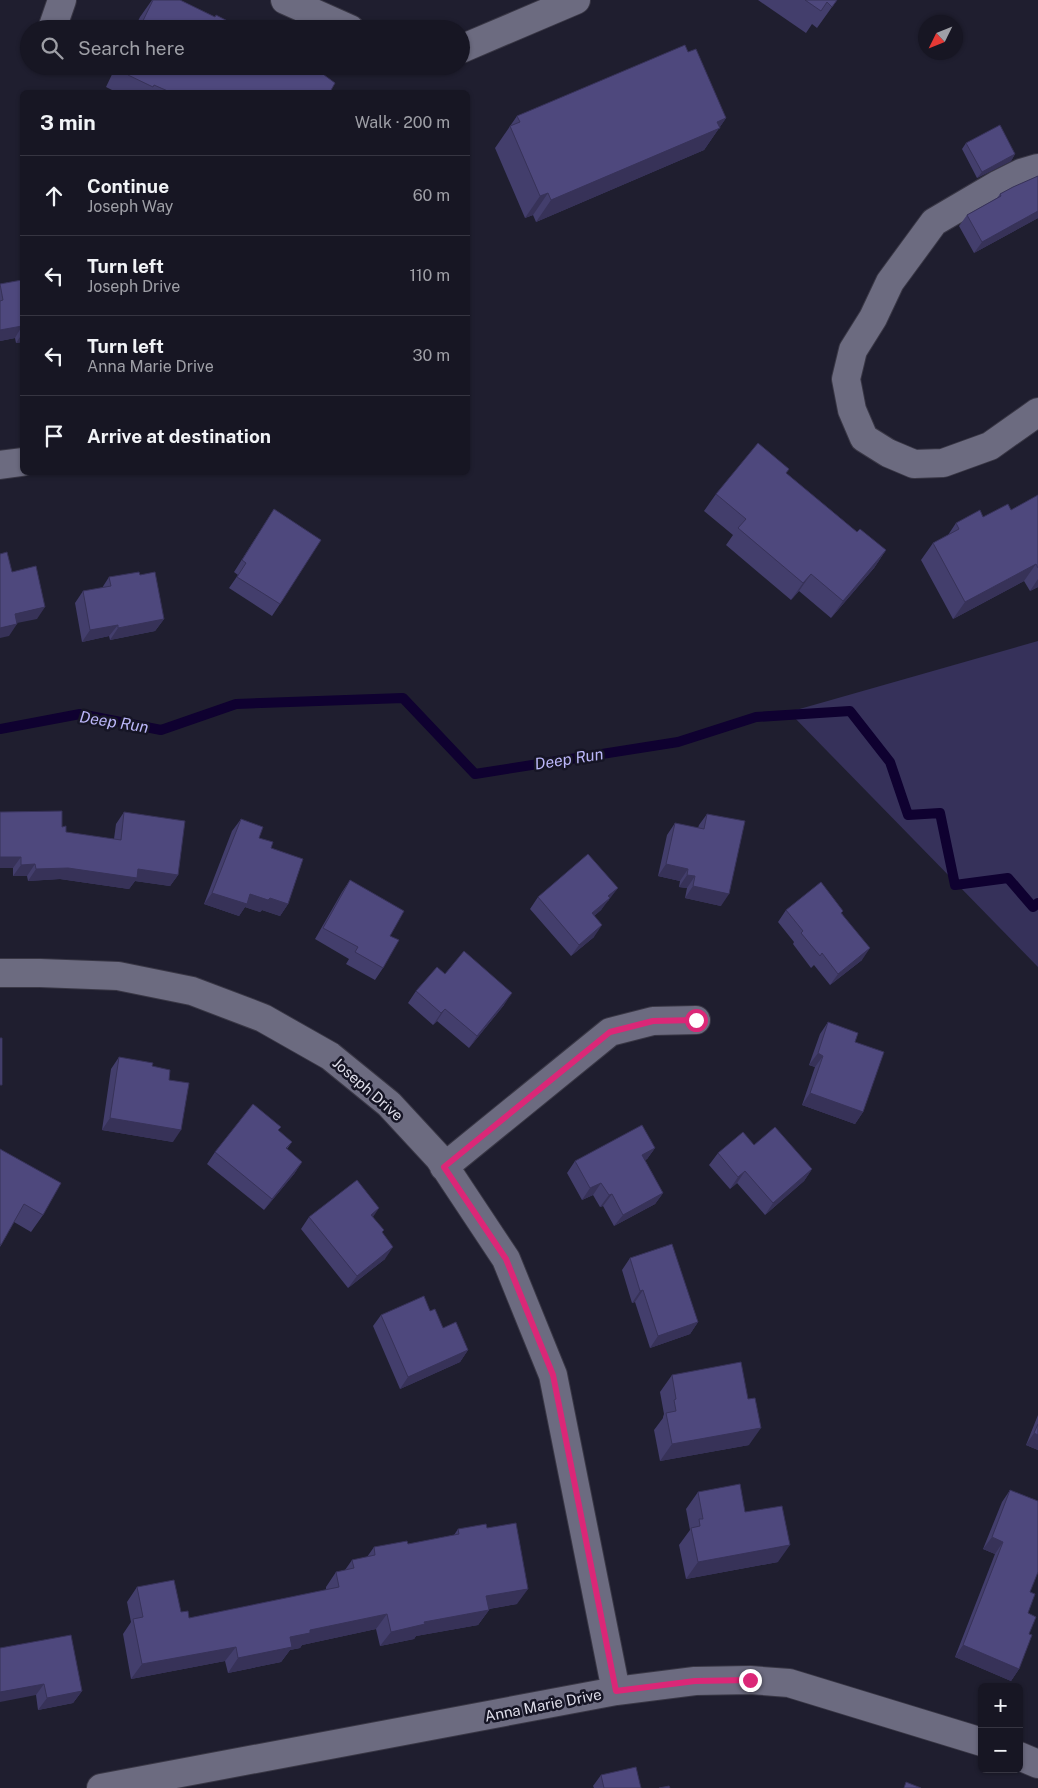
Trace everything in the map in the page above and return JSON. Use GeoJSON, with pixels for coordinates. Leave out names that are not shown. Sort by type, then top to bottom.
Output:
{"type":"FeatureCollection","features":[{"type":"Feature","properties":{"kind":"street"},"geometry":{"type":"LineString","coordinates":[[55,20],[62,0]]}},
{"type":"Feature","properties":{"kind":"street"},"geometry":{"type":"LineString","coordinates":[[285,0],[330,20]]}},
{"type":"Feature","properties":{"kind":"street"},"geometry":{"type":"LineString","coordinates":[[470,45],[576,0]]}},
{"type":"Feature","properties":{"kind":"street"},"geometry":{"type":"LineString","coordinates":[[1038,168],[1021,173],[996,185],[934,222],[890,282],[873,318],[853,350],[846,379],[852,410],[864,438],[888,453],[914,464],[943,463],[990,446],[1038,412]]}},
{"type":"Feature","properties":{"kind":"street"},"geometry":{"type":"LineString","coordinates":[[0,465],[20,462]]}},
{"type":"Feature","properties":{"kind":"street","name":"Joseph Drive"},"geometry":{"type":"LineString","coordinates":[[0,973],[118,976],[192,991],[263,1018],[330,1056],[389,1104],[439,1158],[506,1259],[553,1375],[616,1691]]}},
{"type":"Feature","properties":{"kind":"street"},"geometry":{"type":"LineString","coordinates":[[444,1167],[610,1032],[653,1021],[696,1020]]}},
{"type":"Feature","properties":{"kind":"street","name":"Anna Marie Drive"},"geometry":{"type":"LineString","coordinates":[[101,1788],[616,1691],[695,1681],[750,1680],[789,1683],[978,1741]]}},
{"type":"Feature","properties":{"kind":"street"},"geometry":{"type":"LineString","coordinates":[[1023,1758],[1038,1764]]}},
{"type":"Feature","properties":{"kind":"shaded area"},"geometry":{"type":"Polygon","coordinates":[[[1038,641],[1038,967],[789,712],[1038,641]]]}},
{"type":"Feature","properties":{"kind":"building"},"geometry":{"type":"Polygon","coordinates":[[[153,0],[180,0],[215,17],[216,15],[226,20],[143,20],[153,0]]]}},
{"type":"Feature","properties":{"kind":"building"},"geometry":{"type":"Polygon","coordinates":[[[805,0],[837,0],[832,7],[827,2],[821,11],[805,0]]]}},
{"type":"Feature","properties":{"kind":"building"},"geometry":{"type":"Polygon","coordinates":[[[685,45],[688,52],[696,49],[726,118],[717,122],[720,128],[551,200],[548,193],[540,196],[510,126],[520,122],[517,116],[685,45]]]}},
{"type":"Feature","properties":{"kind":"building"},"geometry":{"type":"Polygon","coordinates":[[[128,75],[324,75],[335,83],[331,90],[165,90],[154,85],[153,87],[128,75]]]}},
{"type":"Feature","properties":{"kind":"building"},"geometry":{"type":"Polygon","coordinates":[[[1000,125],[1015,154],[982,172],[966,143],[1000,125]]]}},
{"type":"Feature","properties":{"kind":"building"},"geometry":{"type":"Polygon","coordinates":[[[1038,176],[1038,211],[982,242],[967,215],[1001,196],[1000,194],[1038,176]]]}},
{"type":"Feature","properties":{"kind":"building"},"geometry":{"type":"Polygon","coordinates":[[[20,280],[20,326],[0,330],[0,301],[3,300],[0,284],[20,280]]]}},
{"type":"Feature","properties":{"kind":"building"},"geometry":{"type":"Polygon","coordinates":[[[758,443],[789,469],[786,473],[857,532],[860,529],[886,550],[843,601],[811,574],[803,583],[738,528],[746,519],[716,494],[758,443]]]}},
{"type":"Feature","properties":{"kind":"building"},"geometry":{"type":"Polygon","coordinates":[[[1038,495],[1038,568],[1036,564],[965,602],[933,543],[959,529],[956,523],[980,510],[983,517],[1008,504],[1011,510],[1038,495]]]}},
{"type":"Feature","properties":{"kind":"building"},"geometry":{"type":"Polygon","coordinates":[[[274,509],[321,540],[280,604],[237,577],[246,563],[242,560],[274,509]]]}},
{"type":"Feature","properties":{"kind":"building"},"geometry":{"type":"Polygon","coordinates":[[[7,552],[12,572],[36,566],[45,607],[15,614],[17,624],[0,628],[0,554],[7,552]]]}},
{"type":"Feature","properties":{"kind":"building"},"geometry":{"type":"Polygon","coordinates":[[[139,572],[140,575],[155,572],[164,619],[118,628],[118,625],[90,630],[83,591],[111,586],[109,577],[139,572]]]}},
{"type":"Feature","properties":{"kind":"building"},"geometry":{"type":"Polygon","coordinates":[[[62,811],[62,827],[66,826],[66,832],[121,840],[124,812],[185,821],[178,875],[138,869],[137,878],[68,868],[36,869],[35,864],[21,865],[21,857],[0,857],[0,812],[62,811]]]}},
{"type":"Feature","properties":{"kind":"building"},"geometry":{"type":"Polygon","coordinates":[[[707,814],[745,821],[729,894],[693,886],[695,876],[687,875],[688,869],[666,864],[675,823],[704,829],[707,814]]]}},
{"type":"Feature","properties":{"kind":"building"},"geometry":{"type":"Polygon","coordinates":[[[241,819],[263,827],[259,838],[273,842],[271,848],[303,859],[288,904],[250,894],[247,904],[212,893],[241,819]]]}},
{"type":"Feature","properties":{"kind":"building"},"geometry":{"type":"Polygon","coordinates":[[[588,854],[618,888],[608,896],[610,898],[592,913],[602,925],[579,945],[538,897],[588,854]]]}},
{"type":"Feature","properties":{"kind":"building"},"geometry":{"type":"Polygon","coordinates":[[[350,880],[404,911],[390,936],[399,940],[383,968],[355,952],[358,947],[323,928],[350,880]]]}},
{"type":"Feature","properties":{"kind":"building"},"geometry":{"type":"Polygon","coordinates":[[[821,882],[843,911],[841,913],[870,948],[838,974],[822,953],[820,956],[801,933],[803,931],[786,910],[821,882]]]}},
{"type":"Feature","properties":{"kind":"building"},"geometry":{"type":"Polygon","coordinates":[[[464,951],[512,993],[477,1036],[445,1009],[441,1013],[416,991],[437,967],[445,974],[464,951]]]}},
{"type":"Feature","properties":{"kind":"building"},"geometry":{"type":"Polygon","coordinates":[[[828,1022],[858,1033],[855,1042],[884,1052],[863,1112],[810,1093],[823,1056],[818,1053],[828,1022]]]}},
{"type":"Feature","properties":{"kind":"building"},"geometry":{"type":"Polygon","coordinates":[[[0,1038],[2,1038],[2,1085],[0,1085],[0,1038]]]}},
{"type":"Feature","properties":{"kind":"building"},"geometry":{"type":"Polygon","coordinates":[[[119,1057],[153,1063],[152,1066],[170,1070],[169,1080],[189,1083],[181,1130],[110,1118],[119,1057]]]}},
{"type":"Feature","properties":{"kind":"building"},"geometry":{"type":"Polygon","coordinates":[[[253,1104],[281,1127],[278,1130],[292,1142],[286,1148],[302,1162],[272,1199],[215,1152],[253,1104]]]}},
{"type":"Feature","properties":{"kind":"building"},"geometry":{"type":"Polygon","coordinates":[[[642,1125],[655,1148],[642,1155],[663,1193],[623,1215],[612,1194],[609,1195],[601,1183],[590,1188],[575,1161],[642,1125]]]}},
{"type":"Feature","properties":{"kind":"building"},"geometry":{"type":"Polygon","coordinates":[[[775,1127],[812,1169],[773,1203],[745,1171],[738,1177],[718,1153],[743,1132],[754,1145],[775,1127]]]}},
{"type":"Feature","properties":{"kind":"building"},"geometry":{"type":"Polygon","coordinates":[[[0,1149],[61,1183],[43,1215],[24,1204],[1,1245],[0,1244],[0,1149]]]}},
{"type":"Feature","properties":{"kind":"building"},"geometry":{"type":"Polygon","coordinates":[[[357,1180],[379,1208],[371,1215],[384,1230],[382,1232],[393,1247],[357,1276],[309,1217],[357,1180]]]}},
{"type":"Feature","properties":{"kind":"building"},"geometry":{"type":"Polygon","coordinates":[[[672,1244],[698,1322],[658,1336],[643,1290],[640,1291],[630,1258],[672,1244]]]}},
{"type":"Feature","properties":{"kind":"building"},"geometry":{"type":"Polygon","coordinates":[[[424,1296],[430,1311],[435,1309],[443,1328],[456,1322],[468,1350],[408,1377],[381,1315],[424,1296]]]}},
{"type":"Feature","properties":{"kind":"building"},"geometry":{"type":"Polygon","coordinates":[[[741,1362],[748,1399],[755,1398],[761,1428],[672,1444],[666,1413],[676,1411],[672,1375],[741,1362]]]}},
{"type":"Feature","properties":{"kind":"building"},"geometry":{"type":"Polygon","coordinates":[[[1038,1424],[1038,1435],[1034,1433],[1038,1424]]]}},
{"type":"Feature","properties":{"kind":"building"},"geometry":{"type":"Polygon","coordinates":[[[740,1484],[745,1512],[782,1506],[790,1545],[698,1562],[691,1528],[700,1526],[699,1519],[703,1519],[698,1492],[740,1484]]]}},
{"type":"Feature","properties":{"kind":"building"},"geometry":{"type":"Polygon","coordinates":[[[1010,1490],[1038,1501],[1038,1572],[1030,1592],[1035,1594],[1028,1613],[1036,1617],[1029,1634],[1032,1635],[1019,1669],[963,1645],[1003,1542],[992,1537],[1010,1490]]]}},
{"type":"Feature","properties":{"kind":"building"},"geometry":{"type":"Polygon","coordinates":[[[516,1523],[528,1589],[486,1596],[489,1610],[424,1622],[425,1624],[391,1632],[387,1614],[310,1630],[310,1633],[290,1637],[292,1647],[238,1658],[236,1647],[142,1664],[133,1619],[143,1617],[137,1587],[174,1580],[181,1612],[188,1611],[189,1618],[339,1587],[336,1572],[354,1568],[352,1560],[375,1555],[374,1547],[407,1541],[408,1544],[459,1534],[458,1529],[486,1524],[487,1528],[516,1523]]]}},
{"type":"Feature","properties":{"kind":"building"},"geometry":{"type":"Polygon","coordinates":[[[71,1635],[82,1691],[47,1698],[44,1684],[0,1692],[0,1648],[71,1635]]]}},
{"type":"Feature","properties":{"kind":"building"},"geometry":{"type":"Polygon","coordinates":[[[636,1767],[641,1788],[604,1788],[601,1775],[636,1767]]]}},
{"type":"Feature","properties":{"kind":"building"},"geometry":{"type":"Polygon","coordinates":[[[906,1782],[921,1788],[904,1788],[906,1782]]]}},
{"type":"Feature","properties":{"kind":"waterway","name":"Deep Run"},"geometry":{"type":"LineString","coordinates":[[0,729],[80,714],[161,730],[236,704],[403,698],[475,774],[678,742],[756,717],[850,711],[890,762],[908,815],[940,813],[955,885],[1008,878],[1033,907],[1038,903]]}},
{"type":"Feature","properties":{"kind":"route"},"geometry":{"type":"LineString","coordinates":[[696,1020],[653,1021],[610,1032],[444,1167],[506,1259],[553,1375],[616,1691],[695,1681],[750,1680]]}}]}
